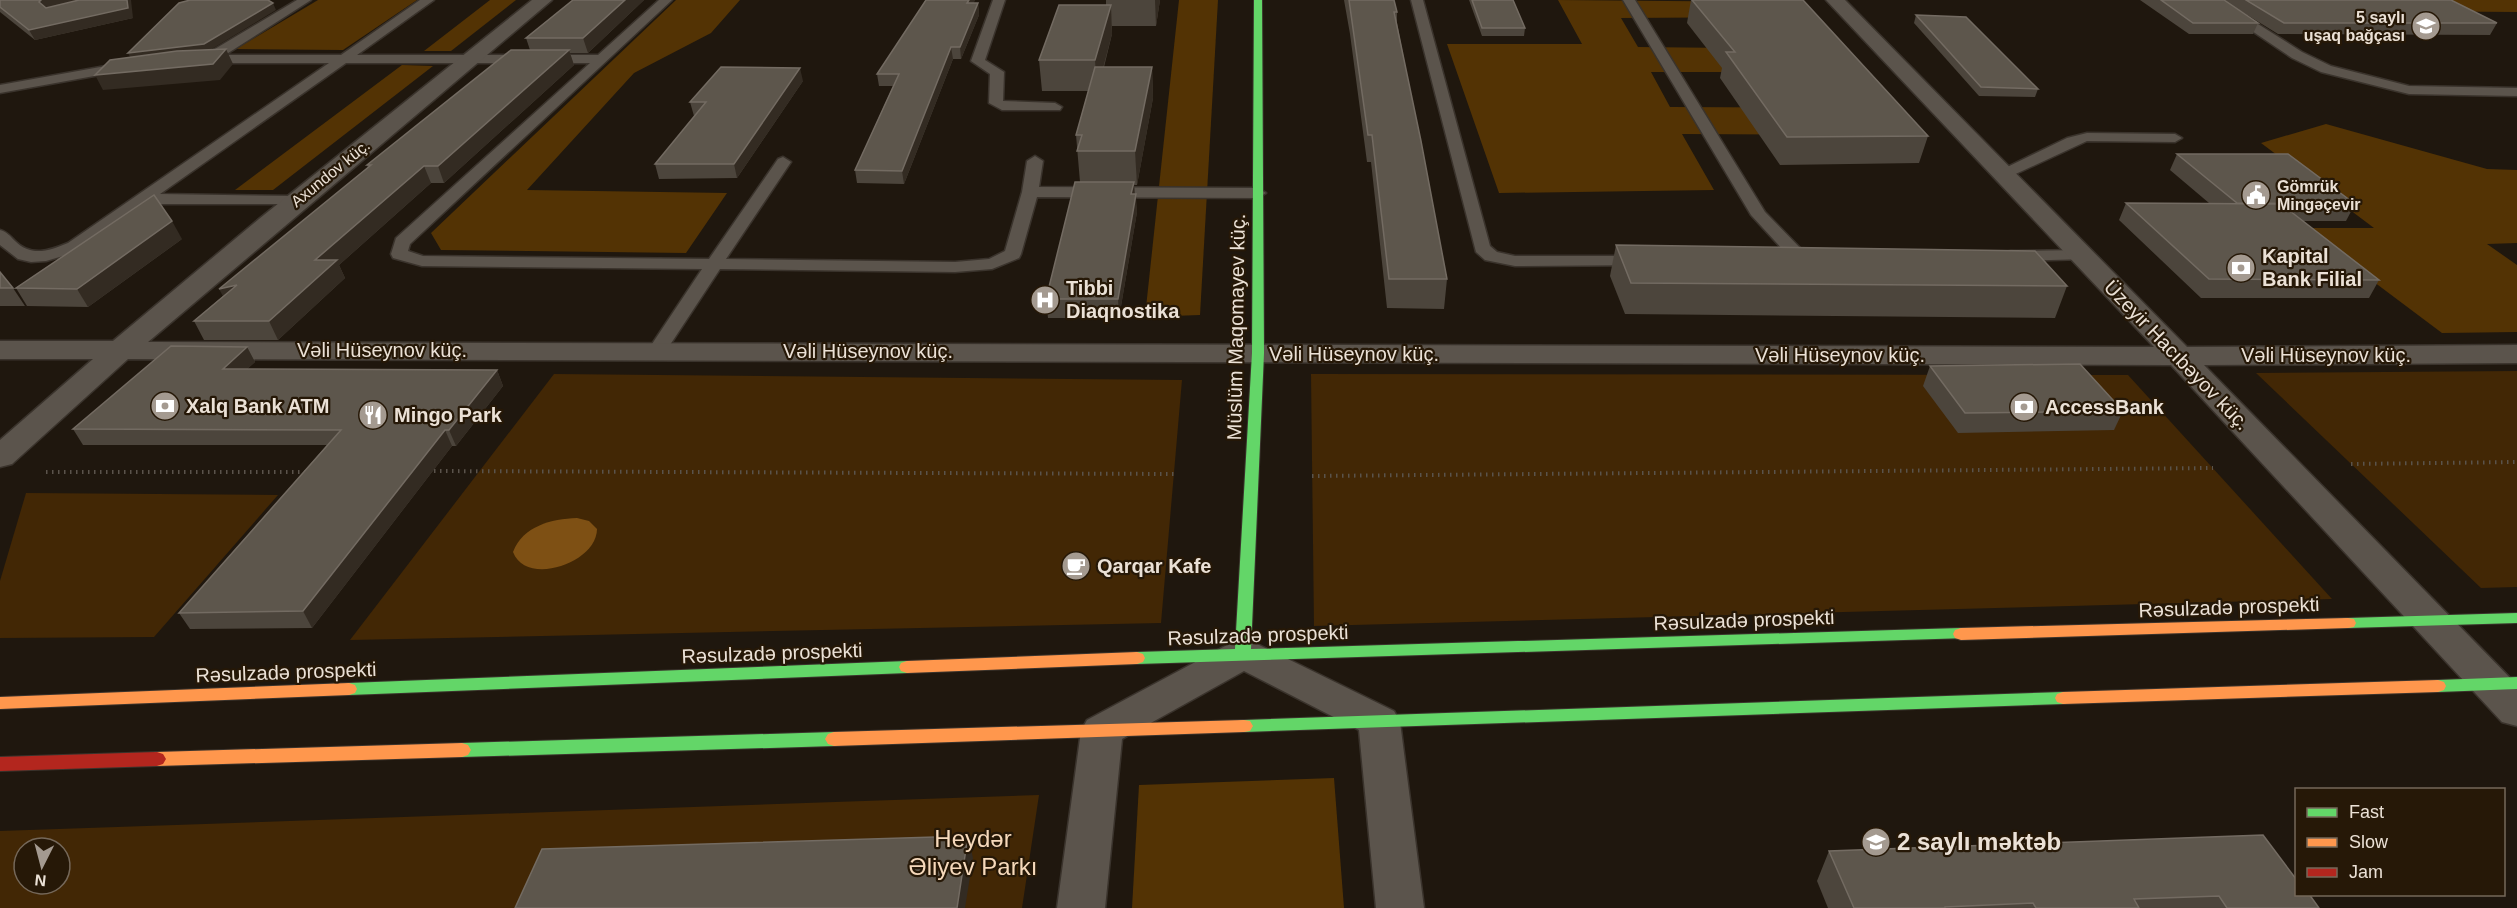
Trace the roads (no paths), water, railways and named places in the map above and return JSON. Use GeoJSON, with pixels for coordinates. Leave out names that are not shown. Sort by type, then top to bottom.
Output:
{"type":"FeatureCollection","features":[{"type":"Feature","properties":{"kind":"main road","name":"Müslüm Maqomayev küç."},"geometry":{"type":"LineString","coordinates":[[1243,654],[1258,354],[1258,0]]}},
{"type":"Feature","properties":{"kind":"main road","name":"Rəsulzadə prospekti"},"geometry":{"type":"LineString","coordinates":[[0,703],[1243,654],[2517,618]]}},
{"type":"Feature","properties":{"kind":"main road"},"geometry":{"type":"LineString","coordinates":[[0,764],[1380,722],[2508,693]]}},
{"type":"Feature","properties":{"kind":"street","name":"Axundov küç."},"geometry":{"type":"LineString","coordinates":[[0,457],[119,349],[543,0]]}},
{"type":"Feature","properties":{"kind":"street","name":"Üzeyir Hacıbəyov küç."},"geometry":{"type":"LineString","coordinates":[[1835,0],[2179,356],[2430,621],[2508,693]]}},
{"type":"Feature","properties":{"kind":"street","name":"Vəli Hüseynov küç."},"geometry":{"type":"LineString","coordinates":[[0,350],[657,350],[2179,356],[2517,354]]}},
{"type":"Feature","properties":{"kind":"street"},"geometry":{"type":"LineString","coordinates":[[1081,908],[1102,731],[1243,654],[1380,722],[1400,908]]}},
{"type":"Feature","properties":{"kind":"lane"},"geometry":{"type":"LineString","coordinates":[[211,58],[305,0]]}},
{"type":"Feature","properties":{"kind":"lane"},"geometry":{"type":"LineString","coordinates":[[0,235],[17,252],[27,256],[60,253],[74,247],[428,0]]}},
{"type":"Feature","properties":{"kind":"lane"},"geometry":{"type":"LineString","coordinates":[[666,0],[402,242],[399,254],[422,261],[955,267],[992,264],[1013,254],[1030,192],[1035,161]]}},
{"type":"Feature","properties":{"kind":"lane"},"geometry":{"type":"LineString","coordinates":[[999,0],[978,61],[997,72],[996,103],[1002,106],[1055,107]]}},
{"type":"Feature","properties":{"kind":"lane"},"geometry":{"type":"LineString","coordinates":[[1417,0],[1482,248],[1491,256],[1515,261],[1658,261]]}},
{"type":"Feature","properties":{"kind":"lane"},"geometry":{"type":"LineString","coordinates":[[1629,0],[1759,215],[1808,260],[1778,260]]}},
{"type":"Feature","properties":{"kind":"lane"},"geometry":{"type":"LineString","coordinates":[[2212,0],[2297,55],[2326,69],[2409,90],[2517,92]]}},
{"type":"Feature","properties":{"kind":"lane"},"geometry":{"type":"LineString","coordinates":[[187,60],[211,58],[602,59]]}},
{"type":"Feature","properties":{"kind":"lane"},"geometry":{"type":"LineString","coordinates":[[0,89],[141,64]]}},
{"type":"Feature","properties":{"kind":"lane"},"geometry":{"type":"LineString","coordinates":[[2004,174],[2072,141],[2087,137],[2175,138]]}},
{"type":"Feature","properties":{"kind":"lane"},"geometry":{"type":"LineString","coordinates":[[657,350],[783,162]]}},
{"type":"Feature","properties":{"kind":"lane"},"geometry":{"type":"LineString","coordinates":[[1030,192],[1258,193]]}},
{"type":"Feature","properties":{"kind":"lane"},"geometry":{"type":"LineString","coordinates":[[143,199],[296,201]]}},
{"type":"Feature","properties":{"kind":"lane"},"geometry":{"type":"LineString","coordinates":[[2000,256],[2082,255]]}},
{"type":"Feature","properties":{"kind":"place","name":"5 saylı uşaq bağçası"},"geometry":{"type":"Point","coordinates":[2426,26]}},
{"type":"Feature","properties":{"kind":"place","name":"Gömrük Mingəçevir"},"geometry":{"type":"Point","coordinates":[2256,195]}},
{"type":"Feature","properties":{"kind":"place","name":"Kapital Bank Filial"},"geometry":{"type":"Point","coordinates":[2241,268]}},
{"type":"Feature","properties":{"kind":"place","name":"Tibbi Diaqnostika"},"geometry":{"type":"Point","coordinates":[1045,300]}},
{"type":"Feature","properties":{"kind":"place","name":"Xalq Bank ATM"},"geometry":{"type":"Point","coordinates":[165,406]}},
{"type":"Feature","properties":{"kind":"place","name":"AccessBank"},"geometry":{"type":"Point","coordinates":[2024,407]}},
{"type":"Feature","properties":{"kind":"place","name":"Mingo Park"},"geometry":{"type":"Point","coordinates":[373,415]}},
{"type":"Feature","properties":{"kind":"place","name":"Qarqar Kafe"},"geometry":{"type":"Point","coordinates":[1076,566]}},
{"type":"Feature","properties":{"kind":"place","name":"2 saylı məktəb"},"geometry":{"type":"Point","coordinates":[1876,842]}},
{"type":"Feature","properties":{"kind":"park label","name":"Heydər Əliyev Parkı"},"geometry":{"type":"Point","coordinates":[973,853]}}]}
